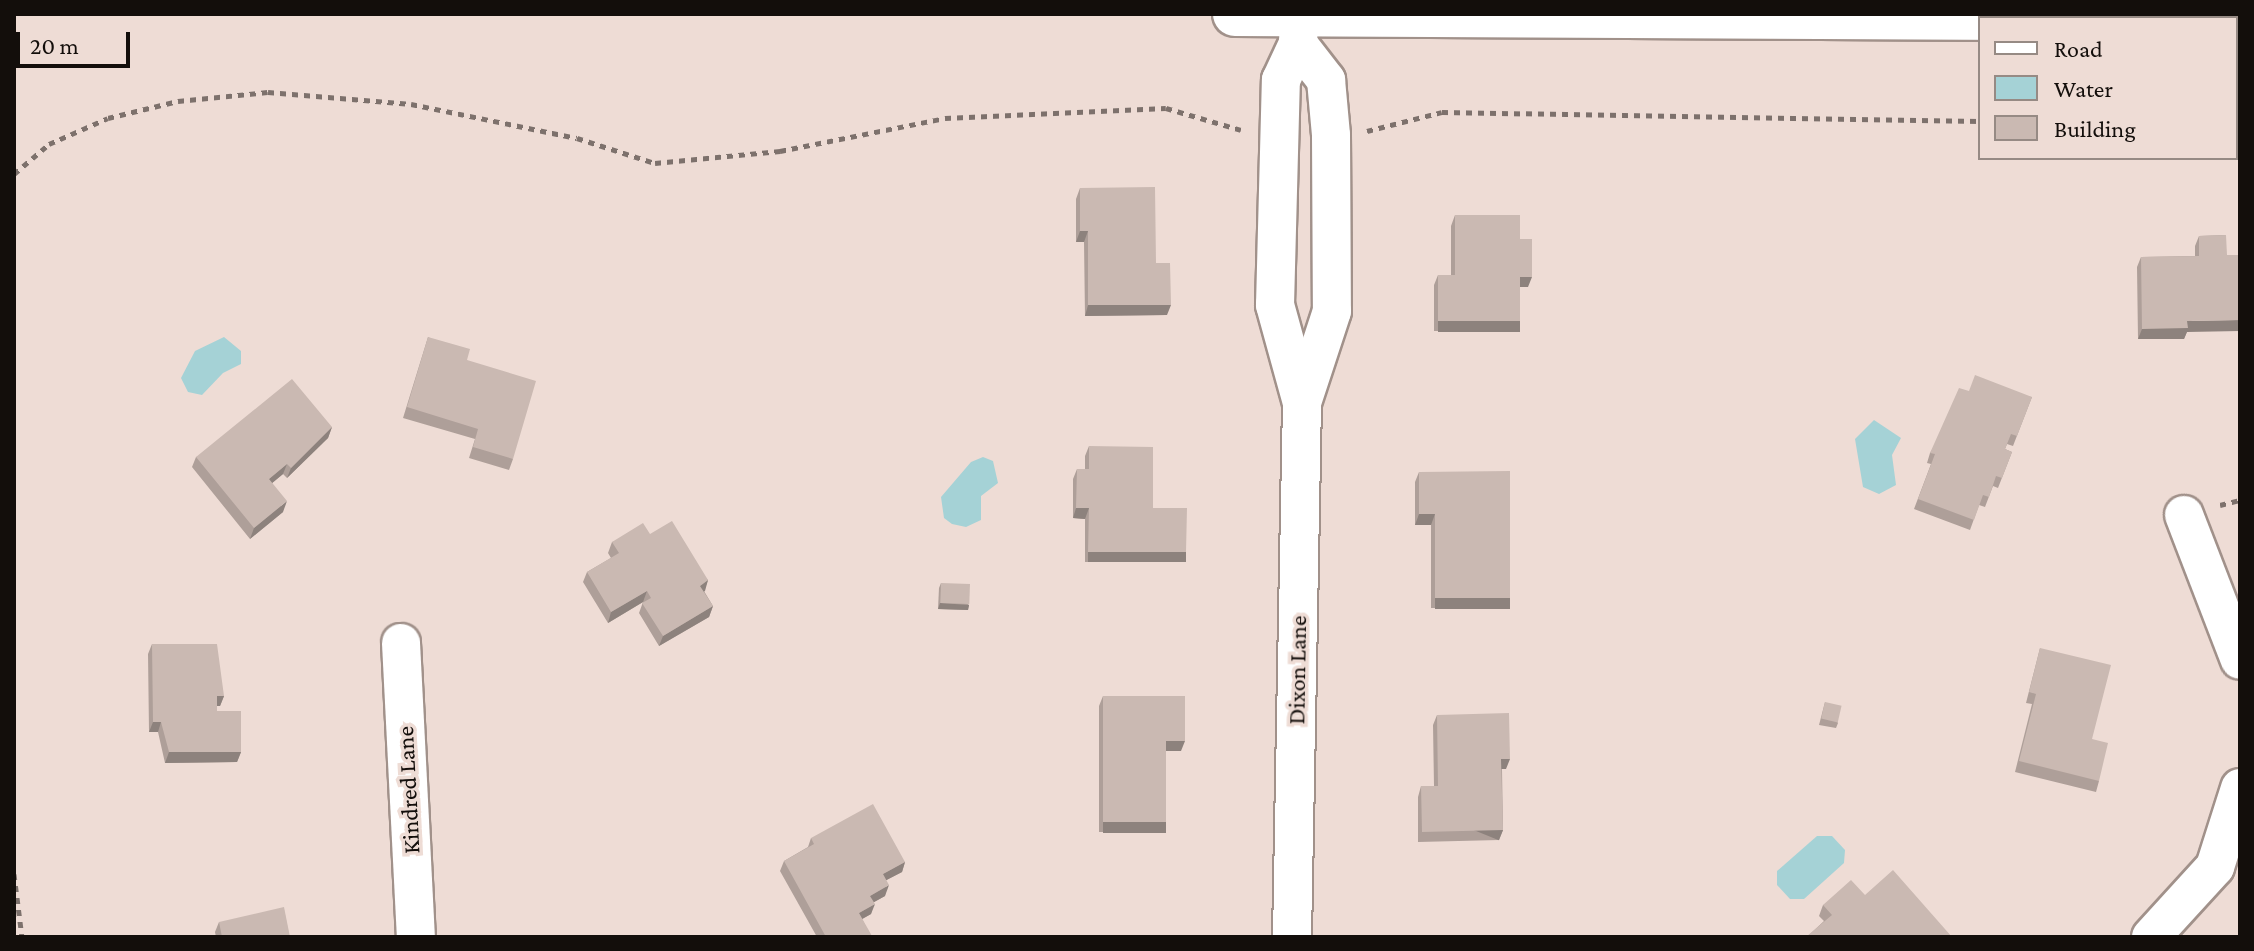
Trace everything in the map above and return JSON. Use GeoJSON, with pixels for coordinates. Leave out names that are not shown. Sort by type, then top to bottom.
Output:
{"type":"FeatureCollection","features":[{"type":"Feature","properties":{"kind":"street"},"geometry":{"type":"LineString","coordinates":[[1235,14],[1299,29],[1978,19]]}},
{"type":"Feature","properties":{"kind":"street","name":"Dixon Lane"},"geometry":{"type":"LineString","coordinates":[[1292,937],[1302,403],[1275,305],[1281,80],[1299,29]]}},
{"type":"Feature","properties":{"kind":"street","name":"Dixon Lane"},"geometry":{"type":"LineString","coordinates":[[1299,29],[1326,80],[1331,151],[1332,311],[1302,403]]}},
{"type":"Feature","properties":{"kind":"street"},"geometry":{"type":"LineString","coordinates":[[2184,515],[2240,660]]}},
{"type":"Feature","properties":{"kind":"street","name":"Kindred Lane"},"geometry":{"type":"LineString","coordinates":[[401,643],[416,937]]}},
{"type":"Feature","properties":{"kind":"street"},"geometry":{"type":"LineString","coordinates":[[2151,937],[2215,867],[2240,788]]}},
{"type":"Feature","properties":{"kind":"path"},"geometry":{"type":"LineString","coordinates":[[14,174],[49,144],[108,118],[178,101],[268,92],[411,104],[577,138],[655,163],[780,151],[945,118],[1166,108],[1247,132]]}},
{"type":"Feature","properties":{"kind":"path"},"geometry":{"type":"LineString","coordinates":[[1361,132],[1442,112],[1978,121]]}},
{"type":"Feature","properties":{"kind":"path"},"geometry":{"type":"LineString","coordinates":[[14,874],[22,937]]}},
{"type":"Feature","properties":{"kind":"water"},"geometry":{"type":"Polygon","coordinates":[[[224,337],[241,351],[241,364],[223,373],[202,395],[188,392],[181,378],[195,351],[224,337]]]}},
{"type":"Feature","properties":{"kind":"water"},"geometry":{"type":"Polygon","coordinates":[[[1874,420],[1901,438],[1892,455],[1896,485],[1879,494],[1863,487],[1855,439],[1874,420]]]}},
{"type":"Feature","properties":{"kind":"water"},"geometry":{"type":"Polygon","coordinates":[[[983,457],[993,461],[998,483],[981,496],[981,520],[966,527],[952,524],[944,518],[941,497],[971,462],[983,457]]]}},
{"type":"Feature","properties":{"kind":"water"},"geometry":{"type":"Polygon","coordinates":[[[1817,836],[1832,836],[1845,850],[1844,863],[1804,899],[1790,899],[1777,885],[1777,871],[1817,836]]]}},
{"type":"Feature","properties":{"kind":"building"},"geometry":{"type":"Polygon","coordinates":[[[1155,187],[1156,263],[1170,263],[1171,305],[1088,305],[1088,231],[1080,231],[1080,188],[1155,187]]]}},
{"type":"Feature","properties":{"kind":"building"},"geometry":{"type":"Polygon","coordinates":[[[1455,215],[1520,215],[1520,239],[1532,239],[1532,277],[1520,277],[1520,321],[1438,321],[1438,275],[1455,275],[1455,215]]]}},
{"type":"Feature","properties":{"kind":"building"},"geometry":{"type":"Polygon","coordinates":[[[2226,235],[2227,255],[2240,255],[2240,320],[2187,321],[2188,328],[2142,329],[2141,257],[2199,256],[2199,236],[2226,235]]]}},
{"type":"Feature","properties":{"kind":"building"},"geometry":{"type":"Polygon","coordinates":[[[428,337],[470,349],[467,360],[536,381],[513,459],[473,447],[478,429],[407,407],[428,337]]]}},
{"type":"Feature","properties":{"kind":"building"},"geometry":{"type":"Polygon","coordinates":[[[1975,375],[2032,397],[2017,436],[2011,434],[2005,449],[2012,452],[2002,478],[1996,476],[1989,497],[1983,495],[1974,520],[1918,499],[1935,454],[1930,453],[1959,388],[1969,391],[1975,375]]]}},
{"type":"Feature","properties":{"kind":"building"},"geometry":{"type":"Polygon","coordinates":[[[292,379],[332,427],[291,468],[287,464],[269,479],[287,501],[254,528],[196,457],[292,379]]]}},
{"type":"Feature","properties":{"kind":"building"},"geometry":{"type":"Polygon","coordinates":[[[1089,446],[1153,447],[1153,508],[1187,508],[1186,552],[1088,552],[1089,508],[1076,508],[1077,469],[1089,469],[1089,446]]]}},
{"type":"Feature","properties":{"kind":"building"},"geometry":{"type":"Polygon","coordinates":[[[1510,471],[1510,598],[1435,598],[1435,514],[1419,514],[1419,472],[1510,471]]]}},
{"type":"Feature","properties":{"kind":"building"},"geometry":{"type":"Polygon","coordinates":[[[672,521],[708,580],[700,586],[713,606],[663,636],[642,603],[651,598],[647,591],[611,612],[587,572],[619,553],[612,542],[643,523],[650,534],[672,521]]]}},
{"type":"Feature","properties":{"kind":"building"},"geometry":{"type":"Polygon","coordinates":[[[941,583],[970,584],[969,604],[940,603],[941,583]]]}},
{"type":"Feature","properties":{"kind":"building"},"geometry":{"type":"Polygon","coordinates":[[[152,644],[217,644],[224,696],[217,696],[217,711],[241,711],[241,752],[169,752],[161,722],[153,722],[152,644]]]}},
{"type":"Feature","properties":{"kind":"building"},"geometry":{"type":"Polygon","coordinates":[[[2040,648],[2111,665],[2092,739],[2108,743],[2099,781],[2019,761],[2036,694],[2029,692],[2040,648]]]}},
{"type":"Feature","properties":{"kind":"building"},"geometry":{"type":"Polygon","coordinates":[[[1103,696],[1185,696],[1185,741],[1166,741],[1166,822],[1103,822],[1103,696]]]}},
{"type":"Feature","properties":{"kind":"building"},"geometry":{"type":"Polygon","coordinates":[[[1825,702],[1842,706],[1838,722],[1821,719],[1825,702]]]}},
{"type":"Feature","properties":{"kind":"building"},"geometry":{"type":"Polygon","coordinates":[[[1509,713],[1510,759],[1501,759],[1503,830],[1422,832],[1421,786],[1438,786],[1437,715],[1509,713]]]}},
{"type":"Feature","properties":{"kind":"building"},"geometry":{"type":"Polygon","coordinates":[[[873,804],[905,862],[883,874],[889,885],[870,896],[875,904],[859,913],[872,936],[826,937],[784,861],[814,844],[811,838],[873,804]]]}},
{"type":"Feature","properties":{"kind":"building"},"geometry":{"type":"Polygon","coordinates":[[[1893,870],[1952,937],[1807,936],[1832,915],[1823,905],[1851,880],[1865,895],[1893,870]]]}},
{"type":"Feature","properties":{"kind":"building"},"geometry":{"type":"Polygon","coordinates":[[[284,907],[290,937],[222,937],[219,922],[284,907]]]}}]}
